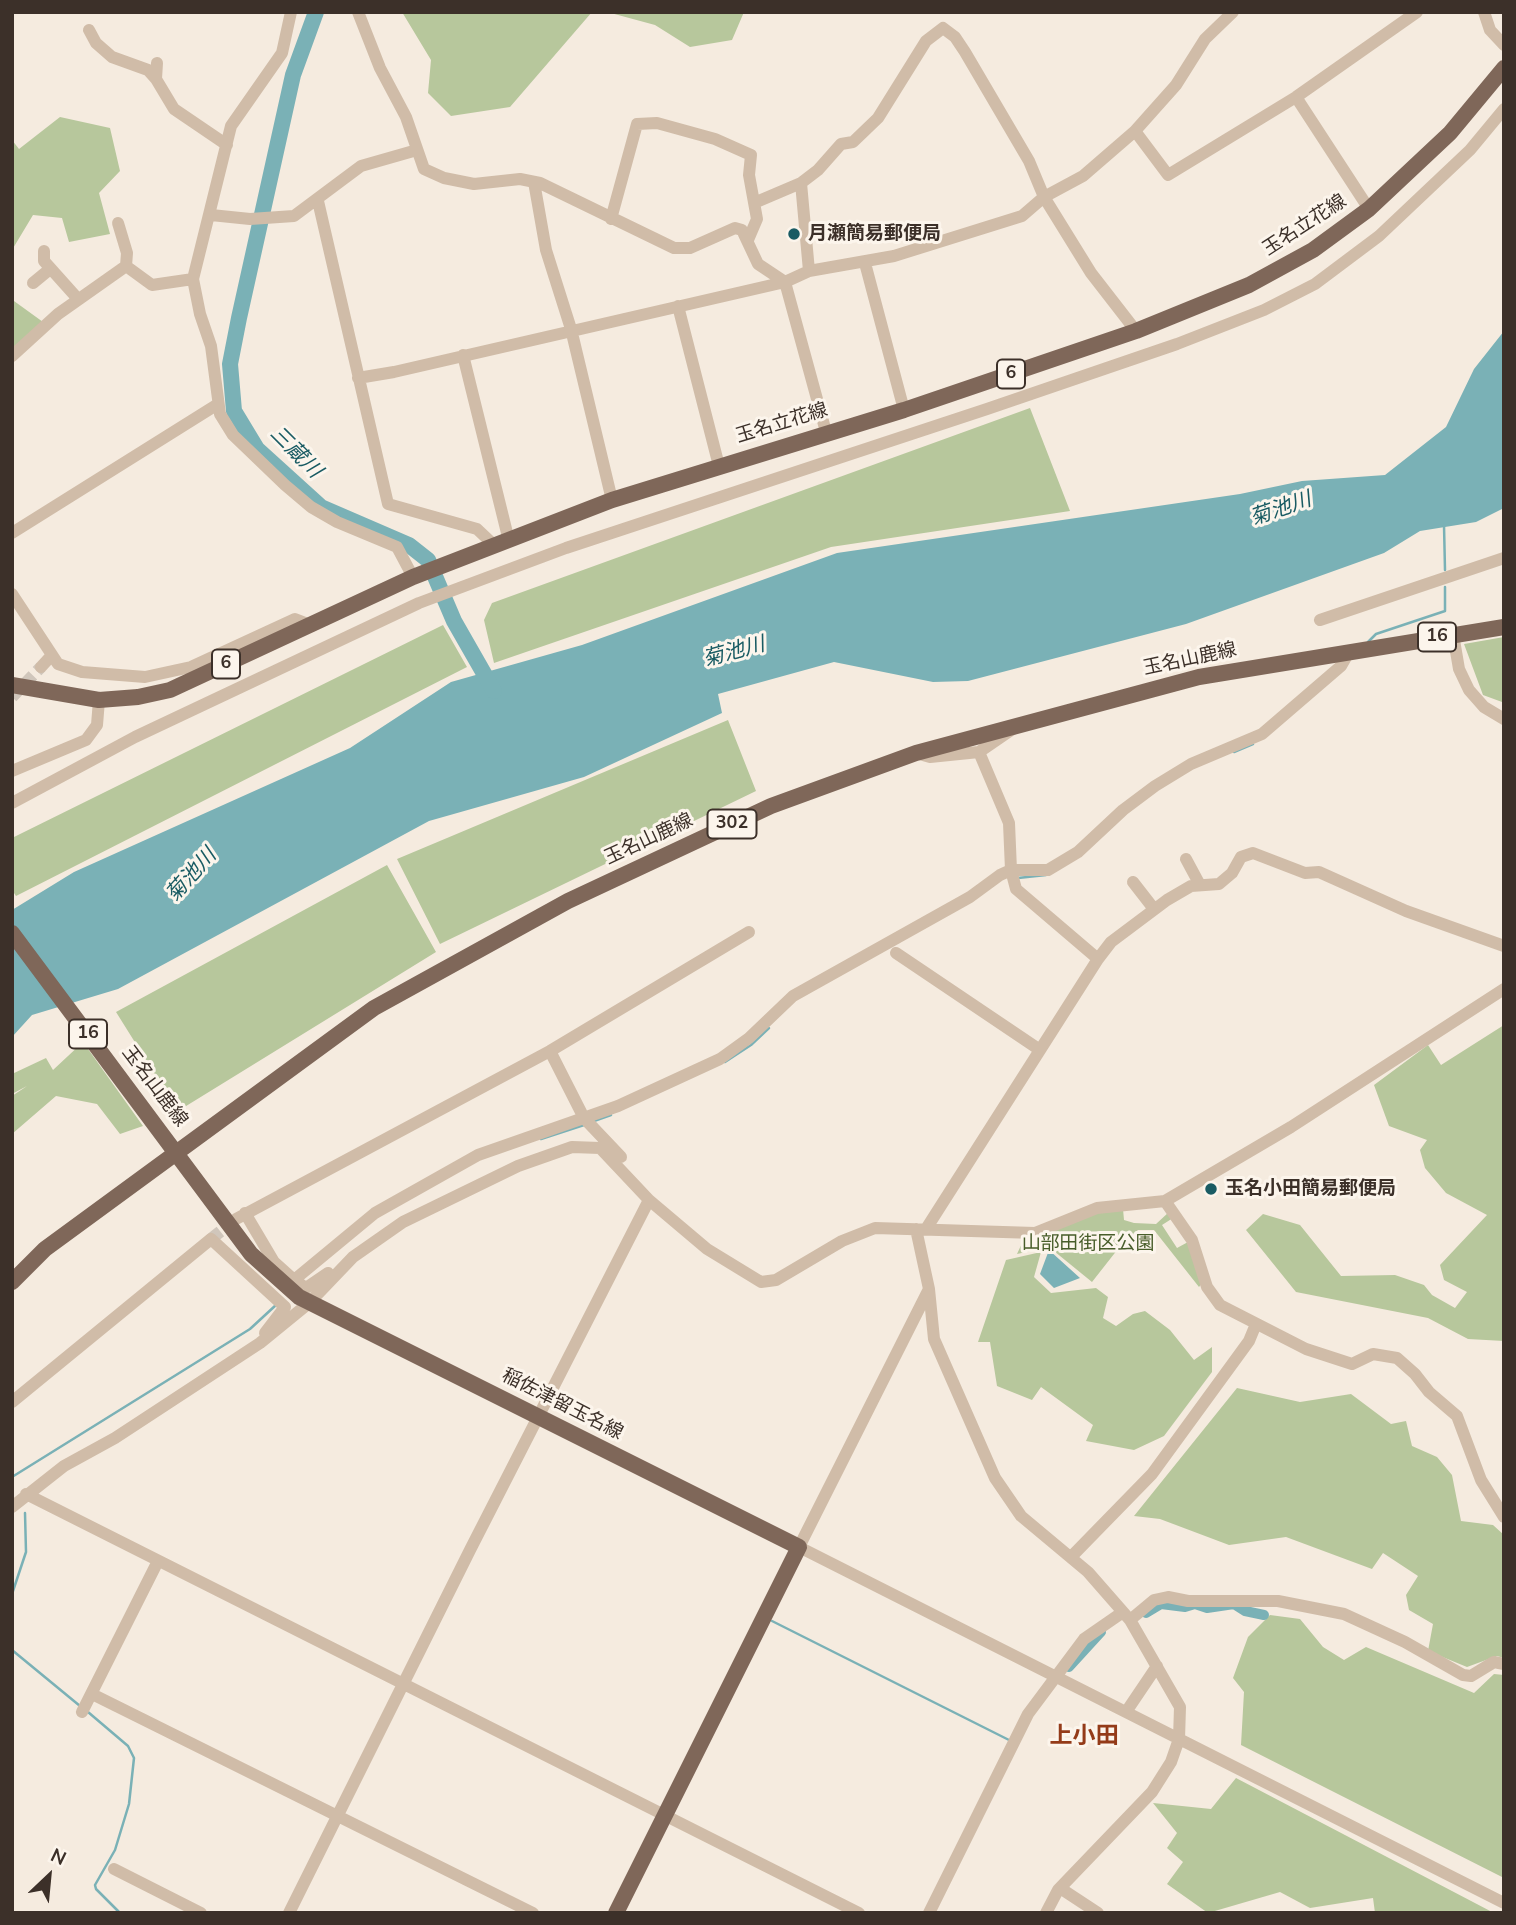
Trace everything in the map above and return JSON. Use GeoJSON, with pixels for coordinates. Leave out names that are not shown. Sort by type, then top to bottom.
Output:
{"type":"FeatureCollection","features":[{"type":"Feature","properties":{"kind":"main road","name":"玉名立花線"},"geometry":{"type":"LineString","coordinates":[[12,685],[99,700],[138,697],[170,690],[420,573],[612,500],[904,410],[1136,331],[1249,285],[1313,250],[1369,209],[1450,133],[1504,68]]}},
{"type":"Feature","properties":{"kind":"main road","name":"玉名山鹿線"},"geometry":{"type":"LineString","coordinates":[[12,933],[176,1151],[374,1008],[568,901],[771,806],[916,753],[1199,677],[1504,627]]}},
{"type":"Feature","properties":{"kind":"main road","name":"302"},"geometry":{"type":"LineString","coordinates":[[12,1282],[45,1249],[176,1151]]}},
{"type":"Feature","properties":{"kind":"main road","name":"稲佐津留玉名線"},"geometry":{"type":"LineString","coordinates":[[176,1151],[251,1254],[309,1303],[799,1547]]}},
{"type":"Feature","properties":{"kind":"main road"},"geometry":{"type":"LineString","coordinates":[[616,1913],[799,1547]]}},
{"type":"Feature","properties":{"kind":"street"},"geometry":{"type":"LineString","coordinates":[[291,12],[282,53],[235,117],[193,279],[200,314],[211,346],[220,414],[233,435],[285,485],[328,517],[397,547],[420,573]]}},
{"type":"Feature","properties":{"kind":"street"},"geometry":{"type":"LineString","coordinates":[[358,12],[380,68],[406,117],[424,169],[444,178],[474,184],[520,179],[534,182],[674,247],[690,248],[735,228],[742,230],[758,264],[785,282],[826,432]]}},
{"type":"Feature","properties":{"kind":"street"},"geometry":{"type":"LineString","coordinates":[[358,378],[785,282],[809,271],[865,263],[1022,216],[1044,197],[1083,176],[1135,131],[1176,85],[1205,39],[1233,12]]}},
{"type":"Feature","properties":{"kind":"street"},"geometry":{"type":"LineString","coordinates":[[1135,131],[1168,175],[1296,97],[1417,12]]}},
{"type":"Feature","properties":{"kind":"street"},"geometry":{"type":"LineString","coordinates":[[1484,12],[1490,30],[1504,45]]}},
{"type":"Feature","properties":{"kind":"street"},"geometry":{"type":"LineString","coordinates":[[754,203],[801,183],[818,170],[841,144],[853,142],[878,118],[926,41],[943,28],[955,37],[965,52],[1029,161],[1044,197],[1091,274],[1136,331]]}},
{"type":"Feature","properties":{"kind":"street"},"geometry":{"type":"LineString","coordinates":[[89,30],[96,43],[112,57],[148,70],[174,109],[227,145]]}},
{"type":"Feature","properties":{"kind":"street"},"geometry":{"type":"LineString","coordinates":[[156,63],[156,79]]}},
{"type":"Feature","properties":{"kind":"street"},"geometry":{"type":"LineString","coordinates":[[1296,97],[1369,209]]}},
{"type":"Feature","properties":{"kind":"street"},"geometry":{"type":"LineString","coordinates":[[12,803],[148,731],[332,641],[433,598],[592,539],[987,409],[1177,344],[1264,310],[1315,284],[1379,236],[1470,150],[1504,109]]}},
{"type":"Feature","properties":{"kind":"street"},"geometry":{"type":"LineString","coordinates":[[611,219],[637,124],[644,122],[715,139],[751,155],[749,175],[757,219],[748,240]]}},
{"type":"Feature","properties":{"kind":"street"},"geometry":{"type":"LineString","coordinates":[[211,215],[250,219],[294,216],[318,201],[361,166],[417,150]]}},
{"type":"Feature","properties":{"kind":"street"},"geometry":{"type":"LineString","coordinates":[[534,182],[546,250],[570,330],[612,500]]}},
{"type":"Feature","properties":{"kind":"street"},"geometry":{"type":"LineString","coordinates":[[801,183],[809,271]]}},
{"type":"Feature","properties":{"kind":"street"},"geometry":{"type":"LineString","coordinates":[[318,201],[388,505],[477,529],[502,543]]}},
{"type":"Feature","properties":{"kind":"street"},"geometry":{"type":"LineString","coordinates":[[118,223],[127,253],[126,266]]}},
{"type":"Feature","properties":{"kind":"street"},"geometry":{"type":"LineString","coordinates":[[44,251],[44,261],[50,270],[78,299]]}},
{"type":"Feature","properties":{"kind":"street"},"geometry":{"type":"LineString","coordinates":[[865,263],[904,410]]}},
{"type":"Feature","properties":{"kind":"street"},"geometry":{"type":"LineString","coordinates":[[126,266],[152,285],[193,279]]}},
{"type":"Feature","properties":{"kind":"street"},"geometry":{"type":"LineString","coordinates":[[12,356],[78,299],[126,266]]}},
{"type":"Feature","properties":{"kind":"street"},"geometry":{"type":"LineString","coordinates":[[33,283],[50,270]]}},
{"type":"Feature","properties":{"kind":"street"},"geometry":{"type":"LineString","coordinates":[[678,306],[719,466]]}},
{"type":"Feature","properties":{"kind":"street"},"geometry":{"type":"LineString","coordinates":[[463,355],[502,543]]}},
{"type":"Feature","properties":{"kind":"street"},"geometry":{"type":"LineString","coordinates":[[12,533],[218,404]]}},
{"type":"Feature","properties":{"kind":"street"},"geometry":{"type":"LineString","coordinates":[[1320,620],[1504,558]]}},
{"type":"Feature","properties":{"kind":"street"},"geometry":{"type":"LineString","coordinates":[[12,594],[58,664],[82,672],[145,677],[191,667],[295,619],[308,624]]}},
{"type":"Feature","properties":{"kind":"street"},"geometry":{"type":"LineString","coordinates":[[1453,634],[1459,669],[1469,690],[1485,707],[1504,719]]}},
{"type":"Feature","properties":{"kind":"street"},"geometry":{"type":"LineString","coordinates":[[294,1280],[375,1213],[478,1155],[584,1118],[720,1059],[749,1038],[793,996],[1012,876],[1048,870],[1078,852],[1123,810],[1155,786],[1191,764],[1262,734],[1357,650]]}},
{"type":"Feature","properties":{"kind":"street"},"geometry":{"type":"LineString","coordinates":[[41,667],[52,655]]}},
{"type":"Feature","properties":{"kind":"street"},"geometry":{"type":"LineString","coordinates":[[12,771],[86,740],[97,725],[99,700]]}},
{"type":"Feature","properties":{"kind":"street"},"geometry":{"type":"LineString","coordinates":[[916,753],[930,757],[979,752],[1017,725]]}},
{"type":"Feature","properties":{"kind":"street"},"geometry":{"type":"LineString","coordinates":[[979,752],[1009,823],[1012,876],[1028,902],[1098,959]]}},
{"type":"Feature","properties":{"kind":"street"},"geometry":{"type":"LineString","coordinates":[[1046,1913],[1060,1888],[1152,1792],[1171,1762],[1179,1739],[1180,1706],[1127,1616],[1072,1556],[1021,1516],[995,1478],[934,1339],[921,1229],[1111,942],[1154,909],[1191,886],[1220,884],[1232,873],[1241,857],[1253,853],[1305,873],[1319,872],[1406,911],[1504,946]]}},
{"type":"Feature","properties":{"kind":"street"},"geometry":{"type":"LineString","coordinates":[[1186,859],[1200,885]]}},
{"type":"Feature","properties":{"kind":"street"},"geometry":{"type":"LineString","coordinates":[[1133,882],[1154,909]]}},
{"type":"Feature","properties":{"kind":"street"},"geometry":{"type":"LineString","coordinates":[[748,932],[550,1051],[241,1216],[274,1262],[306,1288],[403,1223],[437,1204],[518,1166],[572,1147],[586,1145],[600,1147],[649,1200],[707,1249],[761,1282],[776,1280],[793,1273],[856,1235],[875,1228],[1035,1233],[1097,1208],[1165,1201],[1292,1127],[1504,989]]}},
{"type":"Feature","properties":{"kind":"street"},"geometry":{"type":"LineString","coordinates":[[896,953],[1040,1050]]}},
{"type":"Feature","properties":{"kind":"street"},"geometry":{"type":"LineString","coordinates":[[550,1051],[584,1118],[632,1172],[632,1182]]}},
{"type":"Feature","properties":{"kind":"street"},"geometry":{"type":"LineString","coordinates":[[289,1913],[537,1417],[649,1200]]}},
{"type":"Feature","properties":{"kind":"street"},"geometry":{"type":"LineString","coordinates":[[1165,1201],[1192,1240],[1208,1287],[1220,1305],[1306,1349],[1352,1364],[1373,1354],[1397,1358],[1457,1416],[1481,1480],[1504,1517]]}},
{"type":"Feature","properties":{"kind":"street"},"geometry":{"type":"LineString","coordinates":[[12,1402],[211,1239],[285,1307],[260,1343]]}},
{"type":"Feature","properties":{"kind":"street"},"geometry":{"type":"LineString","coordinates":[[12,1507],[64,1466],[115,1438],[260,1343],[309,1303],[353,1257]]}},
{"type":"Feature","properties":{"kind":"street"},"geometry":{"type":"LineString","coordinates":[[929,1289],[863,1415],[799,1547],[1504,1903]]}},
{"type":"Feature","properties":{"kind":"street"},"geometry":{"type":"LineString","coordinates":[[1072,1556],[1152,1474],[1249,1341],[1256,1324]]}},
{"type":"Feature","properties":{"kind":"street"},"geometry":{"type":"LineString","coordinates":[[26,1494],[667,1814],[859,1913]]}},
{"type":"Feature","properties":{"kind":"street"},"geometry":{"type":"LineString","coordinates":[[82,1712],[158,1561]]}},
{"type":"Feature","properties":{"kind":"street"},"geometry":{"type":"LineString","coordinates":[[929,1913],[1028,1714],[1054,1677],[1084,1639],[1154,1600],[1168,1597],[1188,1601],[1278,1601],[1343,1614],[1405,1642],[1462,1675],[1471,1676],[1494,1662],[1504,1664]]}},
{"type":"Feature","properties":{"kind":"street"},"geometry":{"type":"LineString","coordinates":[[1126,1712],[1157,1667]]}},
{"type":"Feature","properties":{"kind":"street"},"geometry":{"type":"LineString","coordinates":[[92,1694],[533,1913]]}},
{"type":"Feature","properties":{"kind":"street"},"geometry":{"type":"LineString","coordinates":[[114,1869],[201,1913]]}},
{"type":"Feature","properties":{"kind":"street"},"geometry":{"type":"LineString","coordinates":[[1060,1888],[1098,1913]]}},
{"type":"Feature","properties":{"kind":"green space"},"geometry":{"type":"Polygon","coordinates":[[[402,12],[592,12],[510,107],[451,116],[428,93],[431,60],[402,12]]]}},
{"type":"Feature","properties":{"kind":"green space"},"geometry":{"type":"Polygon","coordinates":[[[607,12],[744,12],[732,40],[690,47],[655,25],[607,12]]]}},
{"type":"Feature","properties":{"kind":"green space"},"geometry":{"type":"Polygon","coordinates":[[[60,117],[110,128],[120,171],[99,193],[110,234],[69,242],[62,218],[33,215],[12,250],[12,140],[19,149],[60,117]]]}},
{"type":"Feature","properties":{"kind":"green space"},"geometry":{"type":"Polygon","coordinates":[[[12,302],[43,322],[12,349],[12,302]]]}},
{"type":"Feature","properties":{"kind":"green space"},"geometry":{"type":"Polygon","coordinates":[[[1030,408],[1070,511],[831,547],[494,663],[484,620],[492,603],[1030,408]]]}},
{"type":"Feature","properties":{"kind":"green space"},"geometry":{"type":"Polygon","coordinates":[[[443,625],[467,667],[16,896],[12,890],[12,838],[443,625]]]}},
{"type":"Feature","properties":{"kind":"green space"},"geometry":{"type":"Polygon","coordinates":[[[1504,637],[1502,702],[1483,695],[1464,644],[1504,637]]]}},
{"type":"Feature","properties":{"kind":"green space"},"geometry":{"type":"Polygon","coordinates":[[[728,720],[756,791],[440,944],[397,859],[728,720]]]}},
{"type":"Feature","properties":{"kind":"green space"},"geometry":{"type":"Polygon","coordinates":[[[387,865],[436,952],[178,1111],[116,1012],[387,865]]]}},
{"type":"Feature","properties":{"kind":"green space"},"geometry":{"type":"Polygon","coordinates":[[[1504,1025],[1504,1341],[1468,1339],[1428,1318],[1296,1292],[1246,1230],[1263,1214],[1300,1225],[1341,1276],[1395,1275],[1424,1285],[1432,1295],[1455,1308],[1467,1292],[1444,1280],[1440,1265],[1487,1215],[1446,1193],[1425,1168],[1420,1150],[1427,1140],[1389,1126],[1374,1085],[1428,1045],[1441,1065],[1504,1025]]]}},
{"type":"Feature","properties":{"kind":"green space"},"geometry":{"type":"Polygon","coordinates":[[[83,1042],[143,1126],[120,1134],[97,1104],[56,1096],[12,1134],[12,1096],[27,1086],[12,1094],[12,1074],[46,1058],[53,1070],[83,1042]]]}},
{"type":"Feature","properties":{"kind":"green space","name":"山部田街区公園"},"geometry":{"type":"Polygon","coordinates":[[[1123,1209],[1124,1220],[1134,1223],[1156,1224],[1169,1212],[1173,1218],[1162,1225],[1177,1248],[1188,1242],[1203,1282],[1199,1287],[1154,1230],[1138,1230],[1125,1240],[1092,1282],[1049,1247],[1017,1254],[1023,1241],[1029,1237],[1100,1211],[1123,1209]]]}},
{"type":"Feature","properties":{"kind":"green space"},"geometry":{"type":"Polygon","coordinates":[[[1041,1252],[1034,1277],[1051,1293],[1096,1288],[1108,1297],[1103,1318],[1116,1326],[1133,1314],[1145,1311],[1170,1330],[1194,1360],[1212,1347],[1212,1372],[1164,1436],[1134,1450],[1086,1441],[1093,1425],[1041,1387],[1032,1400],[997,1386],[990,1342],[978,1342],[1006,1260],[1041,1252]]]}},
{"type":"Feature","properties":{"kind":"green space"},"geometry":{"type":"Polygon","coordinates":[[[1237,1388],[1300,1402],[1351,1394],[1391,1424],[1406,1421],[1412,1446],[1437,1457],[1452,1475],[1461,1521],[1493,1525],[1504,1535],[1504,1658],[1497,1656],[1467,1667],[1428,1651],[1433,1624],[1409,1610],[1406,1595],[1418,1576],[1383,1553],[1372,1569],[1286,1537],[1229,1545],[1160,1519],[1134,1516],[1237,1388]]]}},
{"type":"Feature","properties":{"kind":"green space"},"geometry":{"type":"Polygon","coordinates":[[[1270,1615],[1300,1619],[1323,1647],[1344,1660],[1366,1647],[1474,1693],[1494,1674],[1504,1675],[1504,1878],[1241,1745],[1244,1692],[1233,1678],[1248,1637],[1270,1615]]]}},
{"type":"Feature","properties":{"kind":"green space"},"geometry":{"type":"Polygon","coordinates":[[[1236,1778],[1494,1913],[1375,1913],[1373,1898],[1310,1908],[1280,1892],[1208,1913],[1167,1884],[1183,1862],[1167,1848],[1177,1833],[1153,1803],[1211,1809],[1236,1778]]]}},
{"type":"Feature","properties":{"kind":"water","name":"菊池川"},"geometry":{"type":"Polygon","coordinates":[[[1504,331],[1504,508],[1476,522],[1420,531],[1384,553],[1186,624],[968,681],[933,682],[834,662],[718,694],[722,713],[584,777],[429,821],[118,989],[32,1015],[12,1037],[12,910],[74,872],[350,748],[451,682],[582,645],[837,553],[1240,494],[1302,481],[1385,475],[1446,427],[1474,369],[1504,331]]]}},
{"type":"Feature","properties":{"kind":"water"},"geometry":{"type":"Polygon","coordinates":[[[1049,1250],[1080,1278],[1054,1288],[1040,1274],[1049,1250]]]}},
{"type":"Feature","properties":{"kind":"waterway","name":"三蔵川"},"geometry":{"type":"LineString","coordinates":[[316,12],[293,75],[239,318],[230,364],[234,411],[257,449],[321,507],[409,545],[428,560],[454,621],[494,691]]}},
{"type":"Feature","properties":{"kind":"waterway"},"geometry":{"type":"LineString","coordinates":[[1444,525],[1445,570]]}},
{"type":"Feature","properties":{"kind":"waterway"},"geometry":{"type":"LineString","coordinates":[[1368,642],[1376,634],[1445,611],[1445,587]]}},
{"type":"Feature","properties":{"kind":"waterway"},"geometry":{"type":"LineString","coordinates":[[1234,752],[1253,744]]}},
{"type":"Feature","properties":{"kind":"waterway"},"geometry":{"type":"LineString","coordinates":[[1018,878],[1046,875]]}},
{"type":"Feature","properties":{"kind":"waterway"},"geometry":{"type":"LineString","coordinates":[[725,1062],[751,1045],[769,1028]]}},
{"type":"Feature","properties":{"kind":"waterway"},"geometry":{"type":"LineString","coordinates":[[594,1121],[611,1115]]}},
{"type":"Feature","properties":{"kind":"waterway"},"geometry":{"type":"LineString","coordinates":[[541,1139],[584,1125]]}},
{"type":"Feature","properties":{"kind":"waterway"},"geometry":{"type":"LineString","coordinates":[[12,1477],[250,1329],[276,1305]]}},
{"type":"Feature","properties":{"kind":"waterway"},"geometry":{"type":"LineString","coordinates":[[12,1594],[26,1552],[25,1513]]}},
{"type":"Feature","properties":{"kind":"waterway"},"geometry":{"type":"LineString","coordinates":[[1146,1613],[1161,1604],[1185,1607],[1195,1604],[1207,1608],[1234,1604],[1245,1611],[1264,1615]]}},
{"type":"Feature","properties":{"kind":"waterway"},"geometry":{"type":"LineString","coordinates":[[772,1621],[1009,1740]]}},
{"type":"Feature","properties":{"kind":"waterway"},"geometry":{"type":"LineString","coordinates":[[1069,1667],[1101,1632]]}},
{"type":"Feature","properties":{"kind":"waterway"},"geometry":{"type":"LineString","coordinates":[[12,1650],[80,1706]]}},
{"type":"Feature","properties":{"kind":"waterway"},"geometry":{"type":"LineString","coordinates":[[88,1712],[128,1746],[134,1758],[129,1804],[115,1850],[95,1885],[120,1913]]}},
{"type":"Feature","properties":{"kind":"tunnel"},"geometry":{"type":"LineString","coordinates":[[12,697],[41,667]]}},
{"type":"Feature","properties":{"kind":"tunnel"},"geometry":{"type":"LineString","coordinates":[[211,1239],[236,1219]]}},
{"type":"Feature","properties":{"kind":"place","name":"月瀬簡易郵便局"},"geometry":{"type":"Point","coordinates":[794,234]}},
{"type":"Feature","properties":{"kind":"place","name":"玉名小田簡易郵便局"},"geometry":{"type":"Point","coordinates":[1211,1189]}},
{"type":"Feature","properties":{"kind":"district","name":"上小田"},"geometry":{"type":"Point","coordinates":[1084,1737]}}]}
